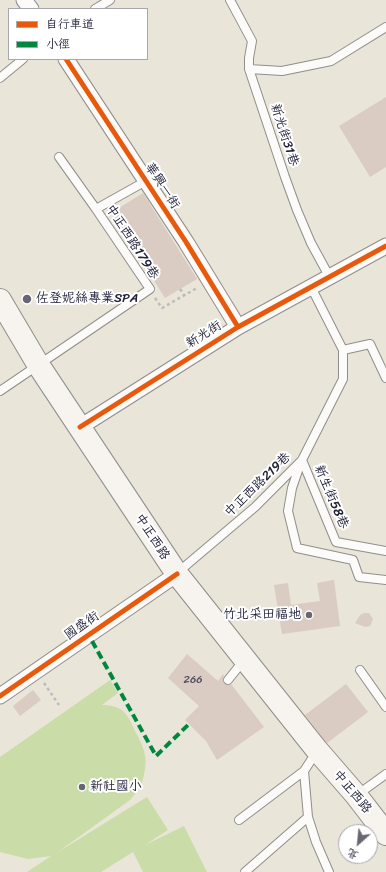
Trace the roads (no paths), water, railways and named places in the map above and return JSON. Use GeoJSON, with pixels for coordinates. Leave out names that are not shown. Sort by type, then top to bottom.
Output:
{"type":"FeatureCollection","features":[{"type":"Feature","properties":{"kind":"main road","name":"中正西路"},"geometry":{"type":"LineString","coordinates":[[0,300],[39,366],[177,574],[386,834]]}},
{"type":"Feature","properties":{"kind":"street"},"geometry":{"type":"LineString","coordinates":[[24,0],[30,8]]}},
{"type":"Feature","properties":{"kind":"street","name":"華興一街"},"geometry":{"type":"LineString","coordinates":[[67,60],[238,326]]}},
{"type":"Feature","properties":{"kind":"street","name":"新光街"},"geometry":{"type":"LineString","coordinates":[[80,427],[238,326],[386,246]]}},
{"type":"Feature","properties":{"kind":"street","name":"國盛街"},"geometry":{"type":"LineString","coordinates":[[0,696],[177,574]]}},
{"type":"Feature","properties":{"kind":"lane"},"geometry":{"type":"LineString","coordinates":[[97,8],[110,0]]}},
{"type":"Feature","properties":{"kind":"lane","name":"新光街31巷"},"geometry":{"type":"LineString","coordinates":[[230,0],[252,41],[249,69],[292,196],[311,243],[329,276]]}},
{"type":"Feature","properties":{"kind":"lane"},"geometry":{"type":"LineString","coordinates":[[249,69],[282,71],[331,61],[386,27]]}},
{"type":"Feature","properties":{"kind":"lane"},"geometry":{"type":"LineString","coordinates":[[0,78],[22,60]]}},
{"type":"Feature","properties":{"kind":"lane","name":"中正西路179巷"},"geometry":{"type":"LineString","coordinates":[[0,391],[39,366],[150,289],[59,157]]}},
{"type":"Feature","properties":{"kind":"lane"},"geometry":{"type":"LineString","coordinates":[[96,209],[146,181]]}},
{"type":"Feature","properties":{"kind":"lane"},"geometry":{"type":"LineString","coordinates":[[311,287],[343,350],[370,344],[386,378]]}},
{"type":"Feature","properties":{"kind":"lane","name":"中正西路219巷"},"geometry":{"type":"LineString","coordinates":[[177,574],[255,508],[302,460],[343,378],[343,350]]}},
{"type":"Feature","properties":{"kind":"lane"},"geometry":{"type":"LineString","coordinates":[[302,460],[292,488],[288,512],[297,548],[353,560],[359,577],[386,580]]}},
{"type":"Feature","properties":{"kind":"lane","name":"新生街58巷"},"geometry":{"type":"LineString","coordinates":[[302,460],[336,542],[386,551]]}},
{"type":"Feature","properties":{"kind":"lane"},"geometry":{"type":"LineString","coordinates":[[228,680],[245,659]]}},
{"type":"Feature","properties":{"kind":"lane"},"geometry":{"type":"LineString","coordinates":[[360,670],[386,707]]}},
{"type":"Feature","properties":{"kind":"lane"},"geometry":{"type":"LineString","coordinates":[[239,820],[304,771],[317,750]]}},
{"type":"Feature","properties":{"kind":"lane"},"geometry":{"type":"LineString","coordinates":[[304,771],[308,817],[316,842],[329,872]]}},
{"type":"Feature","properties":{"kind":"lane"},"geometry":{"type":"LineString","coordinates":[[356,795],[386,774]]}},
{"type":"Feature","properties":{"kind":"lane"},"geometry":{"type":"LineString","coordinates":[[245,872],[308,817]]}},
{"type":"Feature","properties":{"kind":"place","name":"佐登妮絲專業SPA"},"geometry":{"type":"Point","coordinates":[27,299]}},
{"type":"Feature","properties":{"kind":"place","name":"竹北采田福地"},"geometry":{"type":"Point","coordinates":[309,615]}},
{"type":"Feature","properties":{"kind":"place","name":"新社國小"},"geometry":{"type":"Point","coordinates":[82,787]}}]}
